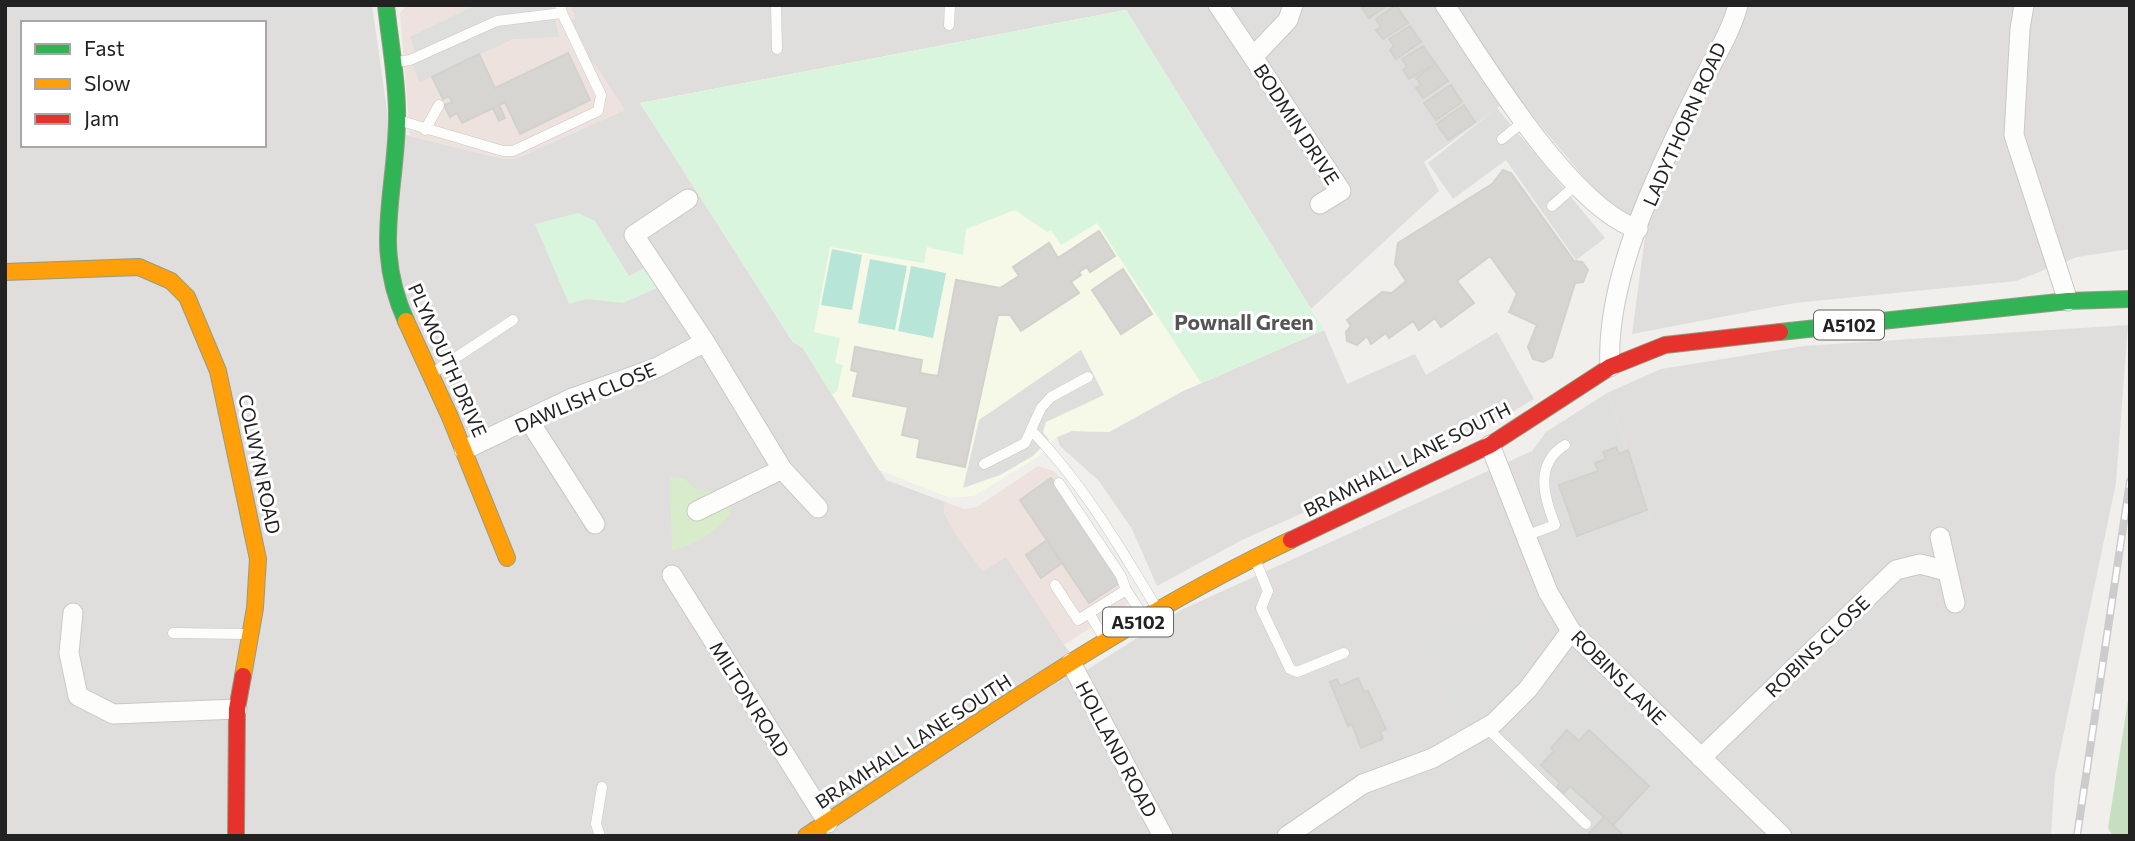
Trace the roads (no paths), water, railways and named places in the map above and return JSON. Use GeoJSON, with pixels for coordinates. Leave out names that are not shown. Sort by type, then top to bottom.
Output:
{"type":"FeatureCollection","features":[{"type":"Feature","properties":{"kind":"main road","name":"PLYMOUTH DRIVE"},"geometry":{"type":"LineString","coordinates":[[386,5],[397,120],[386,251],[393,292],[464,450],[507,558]]}},
{"type":"Feature","properties":{"kind":"main road","name":"COLWYN ROAD"},"geometry":{"type":"LineString","coordinates":[[5,272],[139,267],[171,281],[187,297],[218,371],[258,559],[250,634],[237,709],[236,836]]}},
{"type":"Feature","properties":{"kind":"main road","name":"BRAMHALL LANE SOUTH"},"geometry":{"type":"LineString","coordinates":[[806,836],[1071,663],[1208,580],[1490,445],[1610,367],[1665,345],[2068,301],[2130,299]]}},
{"type":"Feature","properties":{"kind":"street","name":"BODMIN DRIVE"},"geometry":{"type":"LineString","coordinates":[[1218,5],[1340,191],[1320,204]]}},
{"type":"Feature","properties":{"kind":"street","name":"BODMIN DRIVE"},"geometry":{"type":"LineString","coordinates":[[1253,57],[1288,20],[1293,5]]}},
{"type":"Feature","properties":{"kind":"street"},"geometry":{"type":"LineString","coordinates":[[1445,5],[1524,121],[1576,185],[1604,211],[1638,229]]}},
{"type":"Feature","properties":{"kind":"street","name":"LADYTHORN ROAD"},"geometry":{"type":"LineString","coordinates":[[1610,367],[1608,338],[1614,306],[1638,229],[1659,172],[1738,5]]}},
{"type":"Feature","properties":{"kind":"street"},"geometry":{"type":"LineString","coordinates":[[2024,5],[2014,135],[2068,301]]}},
{"type":"Feature","properties":{"kind":"street"},"geometry":{"type":"LineString","coordinates":[[688,199],[634,235],[705,342],[782,469],[818,508]]}},
{"type":"Feature","properties":{"kind":"street","name":"DAWLISH CLOSE"},"geometry":{"type":"LineString","coordinates":[[464,450],[570,399],[656,368],[705,342]]}},
{"type":"Feature","properties":{"kind":"street"},"geometry":{"type":"LineString","coordinates":[[528,419],[595,524]]}},
{"type":"Feature","properties":{"kind":"street","name":"ROBINS LANE"},"geometry":{"type":"LineString","coordinates":[[1490,445],[1548,592],[1572,631],[1782,836]]}},
{"type":"Feature","properties":{"kind":"street"},"geometry":{"type":"LineString","coordinates":[[697,511],[782,469]]}},
{"type":"Feature","properties":{"kind":"street"},"geometry":{"type":"LineString","coordinates":[[1940,537],[1955,603]]}},
{"type":"Feature","properties":{"kind":"street","name":"ROBINS CLOSE"},"geometry":{"type":"LineString","coordinates":[[1701,758],[1896,570],[1920,564],[1947,571]]}},
{"type":"Feature","properties":{"kind":"street","name":"MILTON ROAD"},"geometry":{"type":"LineString","coordinates":[[672,575],[828,823]]}},
{"type":"Feature","properties":{"kind":"street"},"geometry":{"type":"LineString","coordinates":[[73,612],[69,653],[78,696],[113,714],[237,709]]}},
{"type":"Feature","properties":{"kind":"street"},"geometry":{"type":"LineString","coordinates":[[1287,836],[1363,784],[1433,758],[1486,729],[1509,711],[1572,631]]}},
{"type":"Feature","properties":{"kind":"street","name":"HOLLAND ROAD"},"geometry":{"type":"LineString","coordinates":[[1071,663],[1163,836]]}},
{"type":"Feature","properties":{"kind":"lane"},"geometry":{"type":"LineString","coordinates":[[776,5],[777,49]]}},
{"type":"Feature","properties":{"kind":"lane"},"geometry":{"type":"LineString","coordinates":[[949,25],[950,5]]}},
{"type":"Feature","properties":{"kind":"lane"},"geometry":{"type":"LineString","coordinates":[[392,63],[410,60],[497,21],[561,9],[600,95],[598,111],[513,151],[503,151],[397,120]]}},
{"type":"Feature","properties":{"kind":"lane"},"geometry":{"type":"LineString","coordinates":[[425,130],[439,105]]}},
{"type":"Feature","properties":{"kind":"lane"},"geometry":{"type":"LineString","coordinates":[[1502,139],[1524,121]]}},
{"type":"Feature","properties":{"kind":"lane"},"geometry":{"type":"LineString","coordinates":[[1552,206],[1576,185]]}},
{"type":"Feature","properties":{"kind":"lane"},"geometry":{"type":"LineString","coordinates":[[431,374],[513,320]]}},
{"type":"Feature","properties":{"kind":"lane"},"geometry":{"type":"LineString","coordinates":[[984,464],[1025,443],[1041,408],[1051,397],[1088,377]]}},
{"type":"Feature","properties":{"kind":"lane"},"geometry":{"type":"LineString","coordinates":[[1032,431],[1069,472],[1100,513],[1152,614]]}},
{"type":"Feature","properties":{"kind":"lane"},"geometry":{"type":"LineString","coordinates":[[1525,536],[1555,525],[1547,506],[1544,479],[1550,455],[1564,445]]}},
{"type":"Feature","properties":{"kind":"lane"},"geometry":{"type":"LineString","coordinates":[[1059,482],[1121,576],[1126,590],[1152,614]]}},
{"type":"Feature","properties":{"kind":"lane"},"geometry":{"type":"LineString","coordinates":[[1254,558],[1268,591],[1261,608],[1290,669],[1297,672],[1344,653]]}},
{"type":"Feature","properties":{"kind":"lane"},"geometry":{"type":"LineString","coordinates":[[1055,585],[1078,620],[1126,590]]}},
{"type":"Feature","properties":{"kind":"lane"},"geometry":{"type":"LineString","coordinates":[[1088,614],[1107,641]]}},
{"type":"Feature","properties":{"kind":"lane"},"geometry":{"type":"LineString","coordinates":[[173,633],[250,634]]}},
{"type":"Feature","properties":{"kind":"lane"},"geometry":{"type":"LineString","coordinates":[[1486,729],[1586,824]]}},
{"type":"Feature","properties":{"kind":"lane"},"geometry":{"type":"LineString","coordinates":[[600,836],[596,824],[602,787]]}},
{"type":"Feature","properties":{"kind":"railway"},"geometry":{"type":"LineString","coordinates":[[2077,836],[2130,481]]}},
{"type":"Feature","properties":{"kind":"district","name":"Pownall Green"},"geometry":{"type":"Point","coordinates":[1244,321]}}]}
